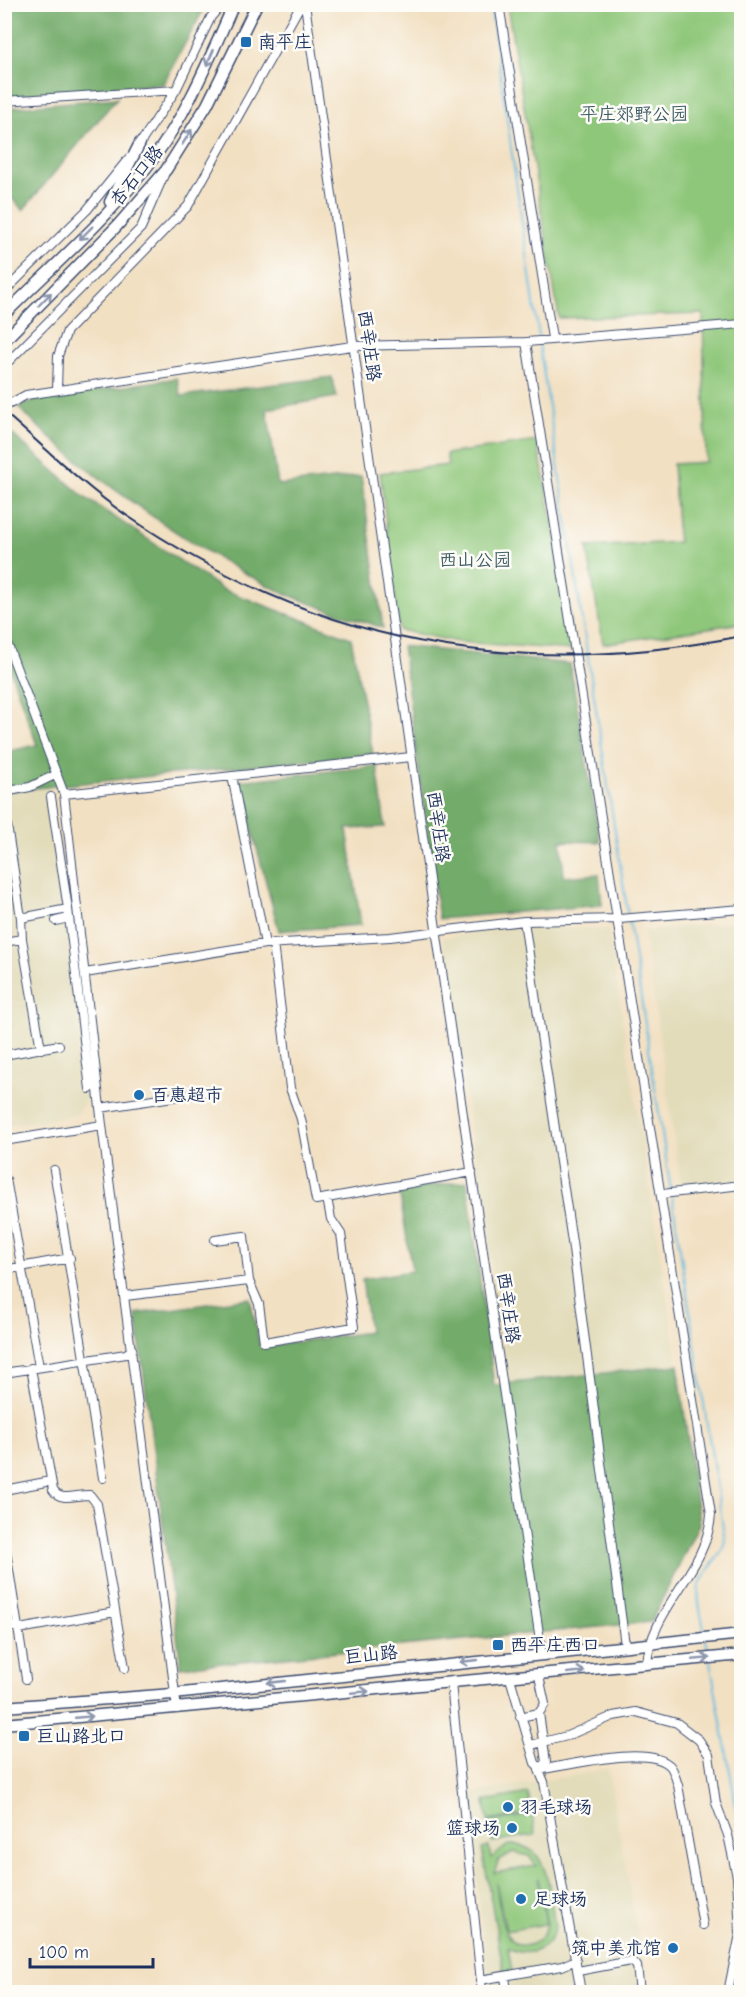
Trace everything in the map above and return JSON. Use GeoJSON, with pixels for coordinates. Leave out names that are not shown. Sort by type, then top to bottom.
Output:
{"type":"FeatureCollection","features":[{"type":"Feature","properties":{"kind":"main road","name":"杏石口路"},"geometry":{"type":"LineString","coordinates":[[4,315],[101,218],[153,159],[193,96],[234,4]]}},
{"type":"Feature","properties":{"kind":"main road","name":"杏石口路"},"geometry":{"type":"LineString","coordinates":[[4,341],[117,226],[166,170],[207,105],[257,4]]}},
{"type":"Feature","properties":{"kind":"main road"},"geometry":{"type":"LineString","coordinates":[[101,218],[140,143]]}},
{"type":"Feature","properties":{"kind":"main road","name":"巨山路"},"geometry":{"type":"LineString","coordinates":[[4,1707],[173,1694],[741,1634]]}},
{"type":"Feature","properties":{"kind":"main road","name":"巨山路"},"geometry":{"type":"LineString","coordinates":[[4,1724],[538,1676],[741,1655]]}},
{"type":"Feature","properties":{"kind":"street","name":"杏石口路"},"geometry":{"type":"LineString","coordinates":[[4,292],[87,210],[140,143],[176,90],[211,17],[222,4]]}},
{"type":"Feature","properties":{"kind":"street"},"geometry":{"type":"LineString","coordinates":[[57,390],[58,356],[67,331],[188,206],[303,4]]}},
{"type":"Feature","properties":{"kind":"street","name":"西辛庄路"},"geometry":{"type":"LineString","coordinates":[[303,4],[542,1654]]}},
{"type":"Feature","properties":{"kind":"street"},"geometry":{"type":"LineString","coordinates":[[499,4],[552,338]]}},
{"type":"Feature","properties":{"kind":"street"},"geometry":{"type":"LineString","coordinates":[[4,100],[176,90]]}},
{"type":"Feature","properties":{"kind":"street"},"geometry":{"type":"LineString","coordinates":[[4,366],[141,228],[166,170]]}},
{"type":"Feature","properties":{"kind":"street"},"geometry":{"type":"LineString","coordinates":[[4,407],[26,395],[352,346],[527,342],[552,338],[741,324]]}},
{"type":"Feature","properties":{"kind":"street"},"geometry":{"type":"LineString","coordinates":[[527,342],[711,1514],[707,1537],[648,1643],[647,1664]]}},
{"type":"Feature","properties":{"kind":"street"},"geometry":{"type":"LineString","coordinates":[[4,635],[64,794],[102,1125],[132,1349],[173,1694],[177,1709]]}},
{"type":"Feature","properties":{"kind":"street"},"geometry":{"type":"LineString","coordinates":[[64,794],[411,757]]}},
{"type":"Feature","properties":{"kind":"street"},"geometry":{"type":"LineString","coordinates":[[4,792],[30,787],[57,774]]}},
{"type":"Feature","properties":{"kind":"street"},"geometry":{"type":"LineString","coordinates":[[232,776],[269,943],[290,1088],[301,1119],[316,1200],[472,1172]]}},
{"type":"Feature","properties":{"kind":"street"},"geometry":{"type":"LineString","coordinates":[[51,797],[69,913],[90,1089]]}},
{"type":"Feature","properties":{"kind":"street"},"geometry":{"type":"LineString","coordinates":[[4,805],[21,918],[22,939],[41,1049]]}},
{"type":"Feature","properties":{"kind":"street"},"geometry":{"type":"LineString","coordinates":[[84,973],[269,943],[390,938],[524,921],[619,919],[741,909]]}},
{"type":"Feature","properties":{"kind":"street"},"geometry":{"type":"LineString","coordinates":[[21,918],[69,913]]}},
{"type":"Feature","properties":{"kind":"street"},"geometry":{"type":"LineString","coordinates":[[56,921],[69,913]]}},
{"type":"Feature","properties":{"kind":"street"},"geometry":{"type":"LineString","coordinates":[[524,921],[572,1242],[625,1645]]}},
{"type":"Feature","properties":{"kind":"street"},"geometry":{"type":"LineString","coordinates":[[4,942],[22,939]]}},
{"type":"Feature","properties":{"kind":"street"},"geometry":{"type":"LineString","coordinates":[[4,1055],[59,1045]]}},
{"type":"Feature","properties":{"kind":"street"},"geometry":{"type":"LineString","coordinates":[[100,1108],[213,1090]]}},
{"type":"Feature","properties":{"kind":"street"},"geometry":{"type":"LineString","coordinates":[[4,1141],[102,1125]]}},
{"type":"Feature","properties":{"kind":"street"},"geometry":{"type":"LineString","coordinates":[[54,1170],[70,1258],[103,1478]]}},
{"type":"Feature","properties":{"kind":"street"},"geometry":{"type":"LineString","coordinates":[[6,1179],[53,1490],[59,1497],[90,1495],[95,1500],[124,1668]]}},
{"type":"Feature","properties":{"kind":"street"},"geometry":{"type":"LineString","coordinates":[[662,1194],[741,1185]]}},
{"type":"Feature","properties":{"kind":"street"},"geometry":{"type":"LineString","coordinates":[[215,1240],[244,1236],[249,1281],[259,1304],[264,1342],[354,1327],[341,1234],[331,1219],[327,1198]]}},
{"type":"Feature","properties":{"kind":"street"},"geometry":{"type":"LineString","coordinates":[[4,1270],[70,1258]]}},
{"type":"Feature","properties":{"kind":"street"},"geometry":{"type":"LineString","coordinates":[[125,1296],[249,1281]]}},
{"type":"Feature","properties":{"kind":"street"},"geometry":{"type":"LineString","coordinates":[[4,1373],[126,1354],[132,1349]]}},
{"type":"Feature","properties":{"kind":"street"},"geometry":{"type":"LineString","coordinates":[[4,1490],[51,1481]]}},
{"type":"Feature","properties":{"kind":"street"},"geometry":{"type":"LineString","coordinates":[[4,1538],[26,1679]]}},
{"type":"Feature","properties":{"kind":"street"},"geometry":{"type":"LineString","coordinates":[[4,1623],[19,1629],[114,1612]]}},
{"type":"Feature","properties":{"kind":"street"},"geometry":{"type":"LineString","coordinates":[[538,1676],[545,1704],[539,1713],[546,1762],[539,1770]]}},
{"type":"Feature","properties":{"kind":"street"},"geometry":{"type":"LineString","coordinates":[[510,1678],[535,1763],[541,1769],[539,1770],[544,1782],[578,1971],[580,1990],[549,1992]]}},
{"type":"Feature","properties":{"kind":"street"},"geometry":{"type":"LineString","coordinates":[[452,1683],[482,1992]]}},
{"type":"Feature","properties":{"kind":"street"},"geometry":{"type":"LineString","coordinates":[[531,1744],[567,1736],[613,1716],[636,1712],[677,1723],[699,1740],[710,1755],[716,1803],[728,1835],[737,1877],[740,1935],[728,1992]]}},
{"type":"Feature","properties":{"kind":"street"},"geometry":{"type":"LineString","coordinates":[[520,1717],[539,1713]]}},
{"type":"Feature","properties":{"kind":"street"},"geometry":{"type":"LineString","coordinates":[[539,1770],[635,1755],[654,1757],[671,1766],[678,1785],[703,1925]]}},
{"type":"Feature","properties":{"kind":"street"},"geometry":{"type":"LineString","coordinates":[[480,1980],[562,1966],[576,1960]]}},
{"type":"Feature","properties":{"kind":"street"},"geometry":{"type":"LineString","coordinates":[[578,1971],[631,1961],[637,1966],[640,1992]]}},
{"type":"Feature","properties":{"kind":"street"},"geometry":{"type":"LineString","coordinates":[[505,1976],[507,1992]]}},
{"type":"Feature","properties":{"kind":"shaded area"},"geometry":{"type":"Polygon","coordinates":[[[49,787],[88,1097],[76,1115],[5,1126],[4,791],[49,787]]]}},
{"type":"Feature","properties":{"kind":"shaded area"},"geometry":{"type":"Polygon","coordinates":[[[741,921],[741,1179],[681,1187],[644,931],[741,921]]]}},
{"type":"Feature","properties":{"kind":"shaded area"},"geometry":{"type":"Polygon","coordinates":[[[521,926],[608,930],[678,1365],[509,1384],[442,938],[521,926]]]}},
{"type":"Feature","properties":{"kind":"shaded area"},"geometry":{"type":"Polygon","coordinates":[[[608,1769],[647,1986],[640,1992],[489,1992],[467,1794],[608,1769]]]}},
{"type":"Feature","properties":{"kind":"green space"},"geometry":{"type":"Polygon","coordinates":[[[5,4],[206,5],[163,84],[5,97],[5,4]]]}},
{"type":"Feature","properties":{"kind":"green space","name":"平庄郊野公园"},"geometry":{"type":"Polygon","coordinates":[[[507,5],[741,5],[741,623],[603,644],[587,547],[678,542],[673,464],[706,462],[703,314],[559,318],[507,5]]]}},
{"type":"Feature","properties":{"kind":"green space"},"geometry":{"type":"Polygon","coordinates":[[[117,98],[23,210],[5,191],[5,108],[117,98]]]}},
{"type":"Feature","properties":{"kind":"green space"},"geometry":{"type":"Polygon","coordinates":[[[332,377],[337,397],[267,409],[278,485],[361,476],[383,628],[267,585],[202,549],[103,481],[18,407],[36,400],[177,378],[181,396],[332,377]]]}},
{"type":"Feature","properties":{"kind":"green space"},"geometry":{"type":"Polygon","coordinates":[[[5,428],[83,496],[224,590],[351,638],[373,754],[5,791],[5,752],[37,745],[5,655],[5,428]]]}},
{"type":"Feature","properties":{"kind":"green space","name":"西山公园"},"geometry":{"type":"Polygon","coordinates":[[[537,441],[568,601],[572,650],[458,642],[399,630],[380,473],[448,465],[446,454],[537,441]]]}},
{"type":"Feature","properties":{"kind":"green space"},"geometry":{"type":"Polygon","coordinates":[[[402,646],[570,664],[600,842],[561,841],[564,877],[599,874],[602,905],[439,919],[402,646]]]}},
{"type":"Feature","properties":{"kind":"green space"},"geometry":{"type":"Polygon","coordinates":[[[377,766],[385,827],[347,829],[361,925],[279,931],[239,781],[377,766]]]}},
{"type":"Feature","properties":{"kind":"green space"},"geometry":{"type":"Polygon","coordinates":[[[467,1181],[494,1385],[678,1365],[699,1524],[651,1622],[181,1667],[136,1314],[250,1298],[260,1347],[369,1332],[362,1279],[412,1271],[399,1190],[467,1181]]]}},
{"type":"Feature","properties":{"kind":"green space","name":"羽毛球场"},"geometry":{"type":"Polygon","coordinates":[[[528,1793],[532,1813],[488,1821],[485,1801],[528,1793]]]}},
{"type":"Feature","properties":{"kind":"green space","name":"篮球场"},"geometry":{"type":"Polygon","coordinates":[[[532,1815],[535,1835],[492,1842],[489,1822],[532,1815]]]}},
{"type":"Feature","properties":{"kind":"green space"},"geometry":{"type":"Polygon","coordinates":[[[508,1845],[522,1846],[533,1852],[541,1861],[549,1886],[555,1927],[552,1935],[543,1947],[537,1950],[523,1952],[508,1948],[512,1972],[504,1973],[482,1849],[489,1847],[491,1858],[508,1845]],[[513,1852],[499,1860],[494,1873],[536,1866],[529,1856],[513,1852]],[[538,1878],[546,1924],[506,1931],[515,1942],[523,1946],[539,1940],[547,1924],[538,1878]],[[496,1883],[500,1911],[506,1931],[496,1883]]]}},
{"type":"Feature","properties":{"kind":"waterway"},"geometry":{"type":"LineString","coordinates":[[490,4],[539,337]]}},
{"type":"Feature","properties":{"kind":"waterway"},"geometry":{"type":"LineString","coordinates":[[539,343],[628,915]]}},
{"type":"Feature","properties":{"kind":"waterway"},"geometry":{"type":"LineString","coordinates":[[629,921],[671,1191]]}},
{"type":"Feature","properties":{"kind":"waterway"},"geometry":{"type":"LineString","coordinates":[[672,1197],[725,1541],[699,1587],[699,1604],[705,1635]]}},
{"type":"Feature","properties":{"kind":"waterway"},"geometry":{"type":"LineString","coordinates":[[706,1640],[709,1655]]}},
{"type":"Feature","properties":{"kind":"waterway"},"geometry":{"type":"LineString","coordinates":[[710,1661],[742,1838]]}},
{"type":"Feature","properties":{"kind":"railway"},"geometry":{"type":"LineString","coordinates":[[4,412],[79,479],[126,515],[199,560],[272,596],[346,623],[421,642],[498,652],[577,654],[658,649],[742,636]]}},
{"type":"Feature","properties":{"kind":"place","name":"南平庄"},"geometry":{"type":"Point","coordinates":[246,42]}},
{"type":"Feature","properties":{"kind":"place","name":"百惠超市"},"geometry":{"type":"Point","coordinates":[139,1095]}},
{"type":"Feature","properties":{"kind":"place","name":"西平庄西口"},"geometry":{"type":"Point","coordinates":[498,1645]}},
{"type":"Feature","properties":{"kind":"place","name":"巨山路北口"},"geometry":{"type":"Point","coordinates":[24,1736]}},
{"type":"Feature","properties":{"kind":"place","name":"羽毛球场"},"geometry":{"type":"Point","coordinates":[508,1807]}},
{"type":"Feature","properties":{"kind":"place","name":"篮球场"},"geometry":{"type":"Point","coordinates":[512,1828]}},
{"type":"Feature","properties":{"kind":"place","name":"足球场"},"geometry":{"type":"Point","coordinates":[521,1899]}},
{"type":"Feature","properties":{"kind":"place","name":"筑中美术馆"},"geometry":{"type":"Point","coordinates":[673,1948]}}]}
